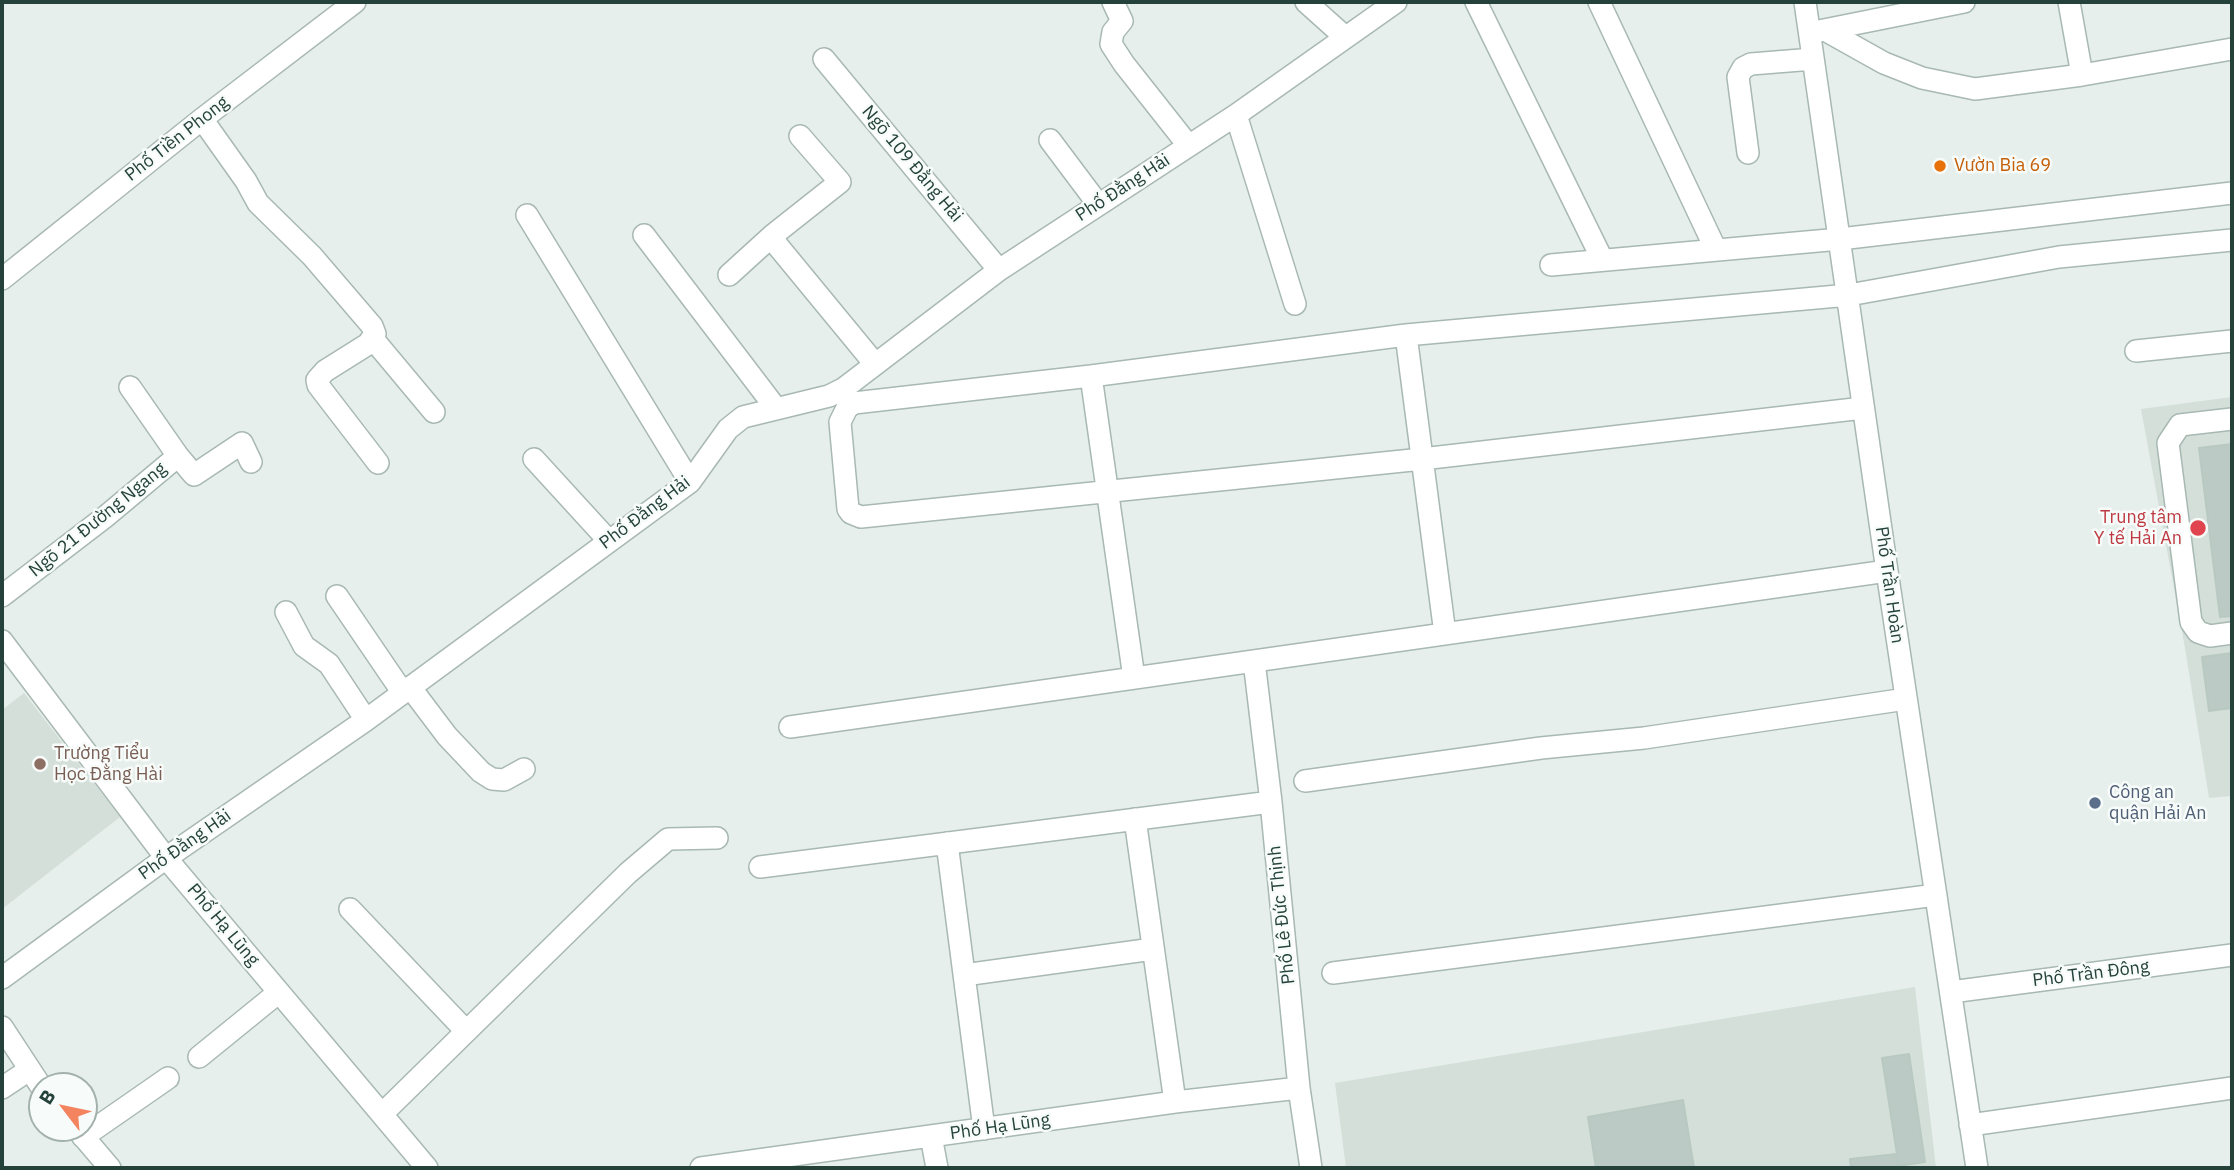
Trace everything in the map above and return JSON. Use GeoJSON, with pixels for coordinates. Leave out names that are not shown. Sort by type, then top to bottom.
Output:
{"type":"FeatureCollection","features":[{"type":"Feature","properties":{"kind":"street","name":"Phố Tiền Phong"},"geometry":{"type":"LineString","coordinates":[[2,279],[202,119],[355,2]]}},
{"type":"Feature","properties":{"kind":"street"},"geometry":{"type":"LineString","coordinates":[[1113,2],[1122,21],[1113,32],[1111,44],[1124,65],[1188,145]]}},
{"type":"Feature","properties":{"kind":"street"},"geometry":{"type":"LineString","coordinates":[[1306,2],[1345,37]]}},
{"type":"Feature","properties":{"kind":"street","name":"Phố Đằng Hải"},"geometry":{"type":"LineString","coordinates":[[2,978],[166,858],[366,720],[690,482],[728,429],[743,417],[829,396],[843,389],[999,270],[1236,115],[1396,2]]}},
{"type":"Feature","properties":{"kind":"street"},"geometry":{"type":"LineString","coordinates":[[1476,2],[1602,259]]}},
{"type":"Feature","properties":{"kind":"street"},"geometry":{"type":"LineString","coordinates":[[1599,2],[1716,250]]}},
{"type":"Feature","properties":{"kind":"street","name":"Phố Trần Hoàn"},"geometry":{"type":"LineString","coordinates":[[1805,2],[1817,31],[1813,59],[1976,1168]]}},
{"type":"Feature","properties":{"kind":"street"},"geometry":{"type":"LineString","coordinates":[[1817,31],[1965,2]]}},
{"type":"Feature","properties":{"kind":"street"},"geometry":{"type":"LineString","coordinates":[[2069,2],[2082,75]]}},
{"type":"Feature","properties":{"kind":"street"},"geometry":{"type":"LineString","coordinates":[[1817,31],[1922,78],[1975,89],[2082,75],[2232,49]]}},
{"type":"Feature","properties":{"kind":"street","name":"Ngõ 109 Đằng Hải"},"geometry":{"type":"LineString","coordinates":[[824,59],[999,270]]}},
{"type":"Feature","properties":{"kind":"street"},"geometry":{"type":"LineString","coordinates":[[1748,153],[1738,77],[1743,68],[1751,64],[1813,59]]}},
{"type":"Feature","properties":{"kind":"street"},"geometry":{"type":"LineString","coordinates":[[1236,115],[1295,304]]}},
{"type":"Feature","properties":{"kind":"street"},"geometry":{"type":"LineString","coordinates":[[202,119],[267,213],[312,256],[372,326],[375,334],[373,339],[317,380],[318,385],[378,463]]}},
{"type":"Feature","properties":{"kind":"street"},"geometry":{"type":"LineString","coordinates":[[729,275],[773,235],[840,182],[800,136]]}},
{"type":"Feature","properties":{"kind":"street"},"geometry":{"type":"LineString","coordinates":[[1050,140],[1098,204]]}},
{"type":"Feature","properties":{"kind":"street"},"geometry":{"type":"LineString","coordinates":[[1551,265],[1840,239],[2232,193]]}},
{"type":"Feature","properties":{"kind":"street"},"geometry":{"type":"LineString","coordinates":[[527,215],[690,482]]}},
{"type":"Feature","properties":{"kind":"street"},"geometry":{"type":"LineString","coordinates":[[644,235],[775,408]]}},
{"type":"Feature","properties":{"kind":"street"},"geometry":{"type":"LineString","coordinates":[[773,235],[777,245],[875,364]]}},
{"type":"Feature","properties":{"kind":"street"},"geometry":{"type":"LineString","coordinates":[[1863,408],[1422,459],[862,517],[848,509],[840,422],[847,408],[854,403],[1091,376],[1406,335],[1849,295],[2059,257],[2232,240]]}},
{"type":"Feature","properties":{"kind":"street"},"geometry":{"type":"LineString","coordinates":[[1406,335],[1445,634]]}},
{"type":"Feature","properties":{"kind":"street"},"geometry":{"type":"LineString","coordinates":[[373,339],[434,412]]}},
{"type":"Feature","properties":{"kind":"street"},"geometry":{"type":"LineString","coordinates":[[2136,351],[2232,341]]}},
{"type":"Feature","properties":{"kind":"street"},"geometry":{"type":"LineString","coordinates":[[1091,376],[1134,678]]}},
{"type":"Feature","properties":{"kind":"street"},"geometry":{"type":"LineString","coordinates":[[130,387],[177,456]]}},
{"type":"Feature","properties":{"kind":"street"},"geometry":{"type":"LineString","coordinates":[[2232,419],[2180,425],[2168,443],[2191,622],[2198,632],[2210,636],[2232,633]]}},
{"type":"Feature","properties":{"kind":"street","name":"Ngõ 21 Đường Ngang"},"geometry":{"type":"LineString","coordinates":[[2,596],[177,456],[194,475],[242,443],[251,462]]}},
{"type":"Feature","properties":{"kind":"street"},"geometry":{"type":"LineString","coordinates":[[534,459],[609,541]]}},
{"type":"Feature","properties":{"kind":"street"},"geometry":{"type":"LineString","coordinates":[[790,727],[1887,571]]}},
{"type":"Feature","properties":{"kind":"street"},"geometry":{"type":"LineString","coordinates":[[337,596],[407,690],[481,772],[492,779],[504,780],[524,769]]}},
{"type":"Feature","properties":{"kind":"street"},"geometry":{"type":"LineString","coordinates":[[286,612],[304,646],[324,658],[366,720]]}},
{"type":"Feature","properties":{"kind":"street","name":"Phố Hạ Lũng"},"geometry":{"type":"LineString","coordinates":[[2,641],[166,858],[427,1168]]}},
{"type":"Feature","properties":{"kind":"street","name":"Phố Lê Đức Thịnh"},"geometry":{"type":"LineString","coordinates":[[1254,661],[1271,802],[1299,1088],[1311,1168]]}},
{"type":"Feature","properties":{"kind":"street"},"geometry":{"type":"LineString","coordinates":[[1305,781],[1541,748],[1644,738],[1906,699]]}},
{"type":"Feature","properties":{"kind":"street"},"geometry":{"type":"LineString","coordinates":[[760,867],[1271,802]]}},
{"type":"Feature","properties":{"kind":"street"},"geometry":{"type":"LineString","coordinates":[[1135,819],[1175,1102]]}},
{"type":"Feature","properties":{"kind":"street"},"geometry":{"type":"LineString","coordinates":[[382,1114],[628,873],[668,839],[717,838]]}},
{"type":"Feature","properties":{"kind":"street"},"geometry":{"type":"LineString","coordinates":[[947,843],[984,1129]]}},
{"type":"Feature","properties":{"kind":"street"},"geometry":{"type":"LineString","coordinates":[[1333,973],[1936,895]]}},
{"type":"Feature","properties":{"kind":"street"},"geometry":{"type":"LineString","coordinates":[[350,909],[466,1031]]}},
{"type":"Feature","properties":{"kind":"street"},"geometry":{"type":"LineString","coordinates":[[964,975],[1153,949]]}},
{"type":"Feature","properties":{"kind":"street","name":"Phố Trần Đông"},"geometry":{"type":"LineString","coordinates":[[1951,992],[2232,956]]}},
{"type":"Feature","properties":{"kind":"street"},"geometry":{"type":"LineString","coordinates":[[199,1057],[279,992]]}},
{"type":"Feature","properties":{"kind":"street"},"geometry":{"type":"LineString","coordinates":[[2,1027],[29,1070],[2,1088]]}},
{"type":"Feature","properties":{"kind":"street"},"geometry":{"type":"LineString","coordinates":[[98,1120],[168,1078]]}},
{"type":"Feature","properties":{"kind":"street","name":"Phố Hạ Lũng"},"geometry":{"type":"LineString","coordinates":[[701,1168],[1175,1102],[1299,1088]]}},
{"type":"Feature","properties":{"kind":"street"},"geometry":{"type":"LineString","coordinates":[[1970,1125],[2232,1088]]}},
{"type":"Feature","properties":{"kind":"street"},"geometry":{"type":"LineString","coordinates":[[931,1136],[937,1168]]}},
{"type":"Feature","properties":{"kind":"street"},"geometry":{"type":"LineString","coordinates":[[88,1142],[110,1168]]}},
{"type":"Feature","properties":{"kind":"shaded area","name":"Trung tâm Y tế Hải An"},"geometry":{"type":"Polygon","coordinates":[[[2232,397],[2232,796],[2209,798],[2185,648],[2141,409],[2232,397]]]}},
{"type":"Feature","properties":{"kind":"shaded area","name":"Trường Tiểu Học Đằng Hài"},"geometry":{"type":"Polygon","coordinates":[[[24,693],[120,817],[2,909],[2,710],[24,693]]]}},
{"type":"Feature","properties":{"kind":"shaded area"},"geometry":{"type":"Polygon","coordinates":[[[1915,987],[1936,1168],[1346,1168],[1335,1083],[1915,987]]]}},
{"type":"Feature","properties":{"kind":"building"},"geometry":{"type":"Polygon","coordinates":[[[2232,444],[2232,616],[2220,617],[2199,448],[2232,444]]]}},
{"type":"Feature","properties":{"kind":"building"},"geometry":{"type":"Polygon","coordinates":[[[2232,653],[2232,708],[2209,711],[2202,657],[2232,653]]]}},
{"type":"Feature","properties":{"kind":"building"},"geometry":{"type":"Polygon","coordinates":[[[1909,1054],[1925,1162],[1898,1166],[1882,1058],[1909,1054]]]}},
{"type":"Feature","properties":{"kind":"building"},"geometry":{"type":"Polygon","coordinates":[[[1683,1100],[1694,1168],[1596,1168],[1588,1117],[1683,1100]]]}},
{"type":"Feature","properties":{"kind":"building"},"geometry":{"type":"Polygon","coordinates":[[[1897,1154],[1898,1168],[1851,1168],[1850,1159],[1897,1154]]]}},
{"type":"Feature","properties":{"kind":"place","name":"Vườn Bia 69"},"geometry":{"type":"Point","coordinates":[1940,166]}},
{"type":"Feature","properties":{"kind":"place","name":"Trung tâm Y tế Hải An"},"geometry":{"type":"Point","coordinates":[2198,528]}},
{"type":"Feature","properties":{"kind":"place","name":"Trường Tiểu Học Đằng Hài"},"geometry":{"type":"Point","coordinates":[40,764]}},
{"type":"Feature","properties":{"kind":"place","name":"Công an quận Hải An"},"geometry":{"type":"Point","coordinates":[2095,803]}}]}
